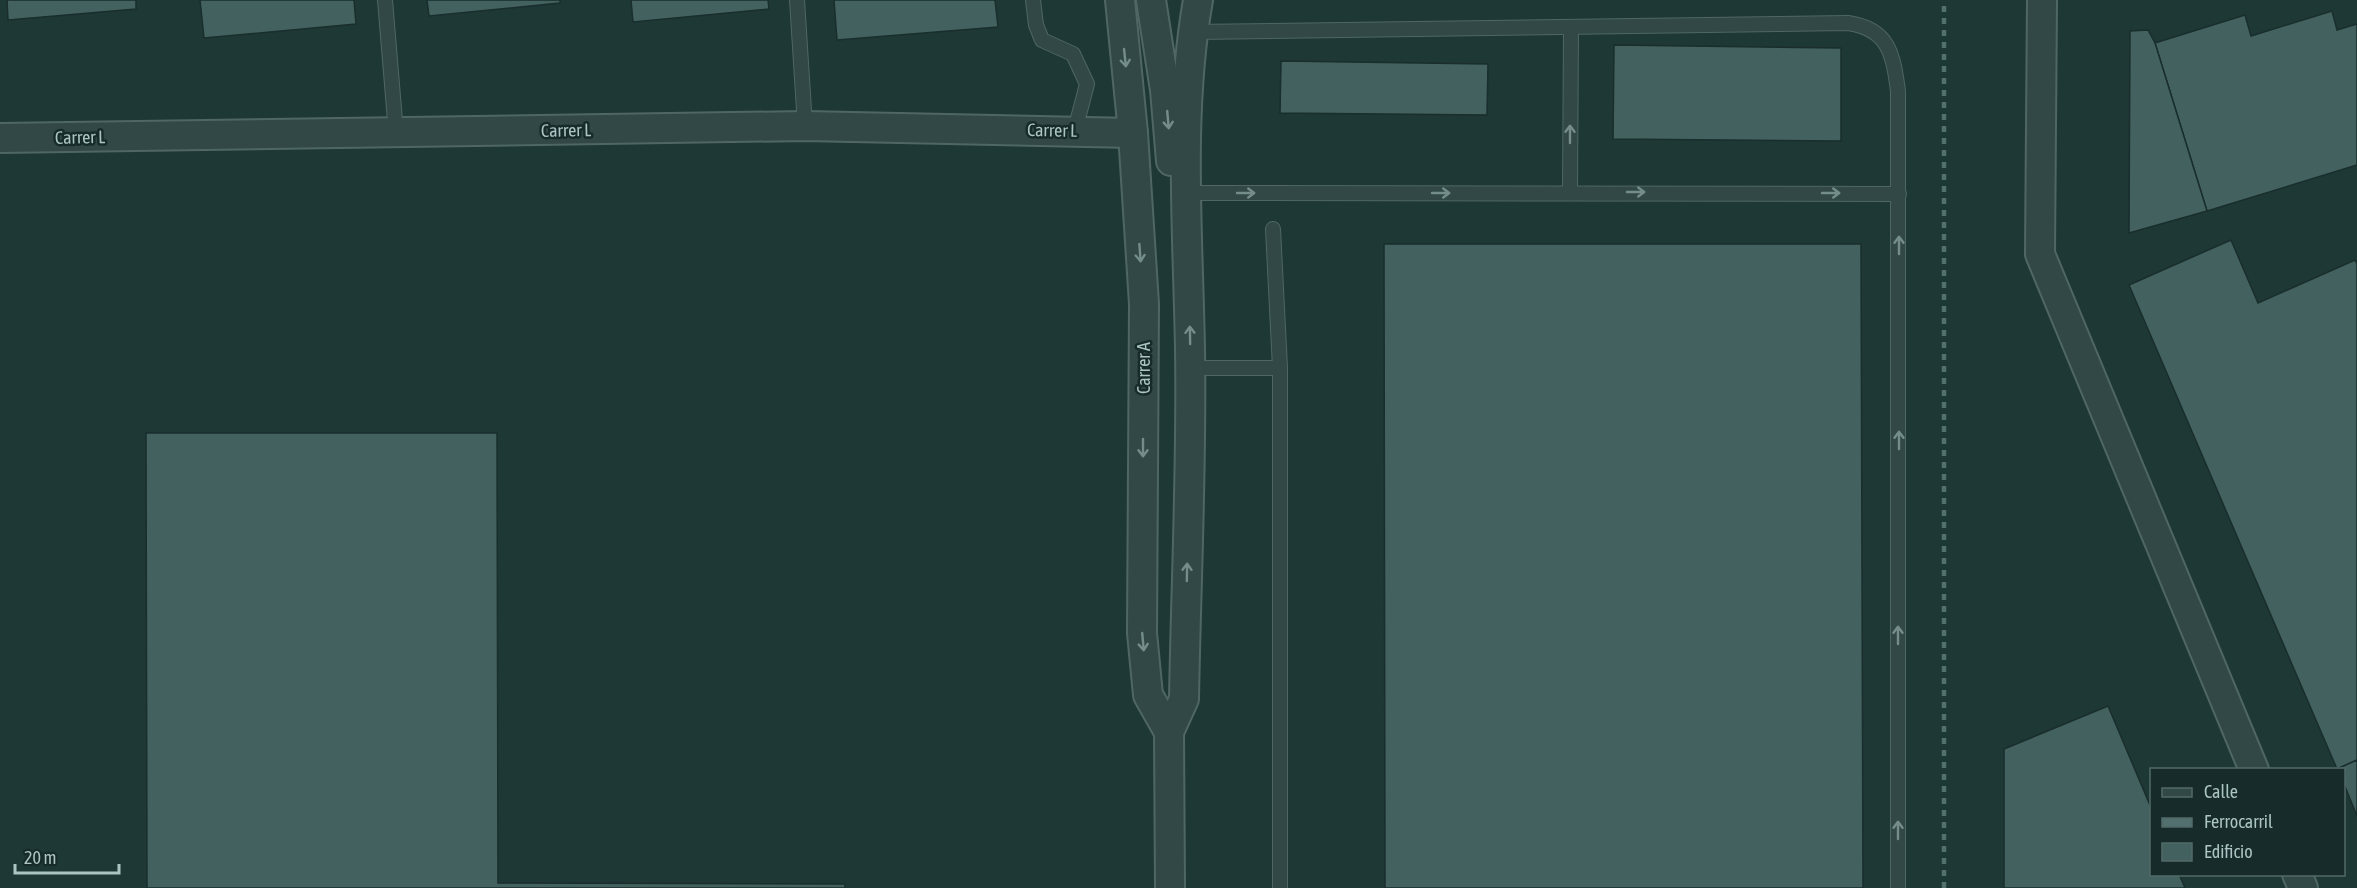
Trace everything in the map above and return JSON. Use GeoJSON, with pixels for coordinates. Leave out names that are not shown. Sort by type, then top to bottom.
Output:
{"type":"FeatureCollection","features":[{"type":"Feature","properties":{"kind":"street","name":"Carrer A"},"geometry":{"type":"LineString","coordinates":[[1120,0],[1144,304],[1142,633],[1148,695],[1169,732]]}},
{"type":"Feature","properties":{"kind":"street"},"geometry":{"type":"LineString","coordinates":[[1150,0],[1165,90],[1173,185],[1188,194]]}},
{"type":"Feature","properties":{"kind":"street"},"geometry":{"type":"LineString","coordinates":[[2042,0],[2040,254],[2253,768]]}},
{"type":"Feature","properties":{"kind":"street","name":"Carrer A"},"geometry":{"type":"LineString","coordinates":[[1170,888],[1169,732],[1184,699],[1190,368],[1187,147],[1194,12]]}},
{"type":"Feature","properties":{"kind":"street","name":"Carrer L"},"geometry":{"type":"LineString","coordinates":[[0,138],[805,126],[1132,133]]}},
{"type":"Feature","properties":{"kind":"lane"},"geometry":{"type":"LineString","coordinates":[[385,0],[396,133]]}},
{"type":"Feature","properties":{"kind":"lane"},"geometry":{"type":"LineString","coordinates":[[797,0],[805,126]]}},
{"type":"Feature","properties":{"kind":"lane"},"geometry":{"type":"LineString","coordinates":[[1033,0],[1036,25],[1042,40],[1073,54],[1087,84],[1075,130]]}},
{"type":"Feature","properties":{"kind":"lane"},"geometry":{"type":"LineString","coordinates":[[1194,12],[1571,27],[1848,23],[1869,26],[1883,39],[1894,64],[1898,91],[1898,888]]}},
{"type":"Feature","properties":{"kind":"lane"},"geometry":{"type":"LineString","coordinates":[[1570,192],[1571,27]]}},
{"type":"Feature","properties":{"kind":"lane"},"geometry":{"type":"LineString","coordinates":[[1188,194],[1570,192],[1899,194]]}},
{"type":"Feature","properties":{"kind":"lane"},"geometry":{"type":"LineString","coordinates":[[1273,229],[1280,368],[1280,888]]}},
{"type":"Feature","properties":{"kind":"lane"},"geometry":{"type":"LineString","coordinates":[[1190,368],[1280,368]]}},
{"type":"Feature","properties":{"kind":"building"},"geometry":{"type":"Polygon","coordinates":[[[7,0],[136,0],[136,9],[8,20],[7,0]]]}},
{"type":"Feature","properties":{"kind":"building"},"geometry":{"type":"Polygon","coordinates":[[[200,0],[354,0],[356,24],[204,38],[200,0]]]}},
{"type":"Feature","properties":{"kind":"building"},"geometry":{"type":"Polygon","coordinates":[[[427,0],[560,0],[560,3],[429,16],[427,0]]]}},
{"type":"Feature","properties":{"kind":"building"},"geometry":{"type":"Polygon","coordinates":[[[631,0],[768,0],[769,9],[633,22],[631,0]]]}},
{"type":"Feature","properties":{"kind":"building"},"geometry":{"type":"Polygon","coordinates":[[[834,0],[995,0],[998,27],[837,40],[834,0]]]}},
{"type":"Feature","properties":{"kind":"building"},"geometry":{"type":"Polygon","coordinates":[[[2332,11],[2337,30],[2357,24],[2357,165],[2207,211],[2155,43],[2245,15],[2251,36],[2332,11]]]}},
{"type":"Feature","properties":{"kind":"building"},"geometry":{"type":"Polygon","coordinates":[[[2148,30],[2155,43],[2207,211],[2129,233],[2130,31],[2148,30]]]}},
{"type":"Feature","properties":{"kind":"building"},"geometry":{"type":"Polygon","coordinates":[[[1614,45],[1841,48],[1841,141],[1613,139],[1614,45]]]}},
{"type":"Feature","properties":{"kind":"building"},"geometry":{"type":"Polygon","coordinates":[[[1281,61],[1488,64],[1487,115],[1280,113],[1281,61]]]}},
{"type":"Feature","properties":{"kind":"building"},"geometry":{"type":"Polygon","coordinates":[[[2231,240],[2258,303],[2355,260],[2357,264],[2357,760],[2337,768],[2129,285],[2231,240]]]}},
{"type":"Feature","properties":{"kind":"building"},"geometry":{"type":"Polygon","coordinates":[[[1384,244],[1861,244],[1863,888],[1385,888],[1384,244]]]}},
{"type":"Feature","properties":{"kind":"building"},"geometry":{"type":"Polygon","coordinates":[[[146,433],[497,433],[498,883],[845,884],[845,888],[147,888],[146,433]]]}},
{"type":"Feature","properties":{"kind":"building"},"geometry":{"type":"Polygon","coordinates":[[[2108,706],[2150,805],[2150,876],[2180,876],[2185,888],[2004,888],[2004,749],[2108,706]]]}},
{"type":"Feature","properties":{"kind":"building"},"geometry":{"type":"Polygon","coordinates":[[[2357,760],[2357,816],[2345,786],[2345,768],[2339,768],[2357,760]]]}},
{"type":"Feature","properties":{"kind":"railway"},"geometry":{"type":"LineString","coordinates":[[1944,0],[1944,888]]}}]}
